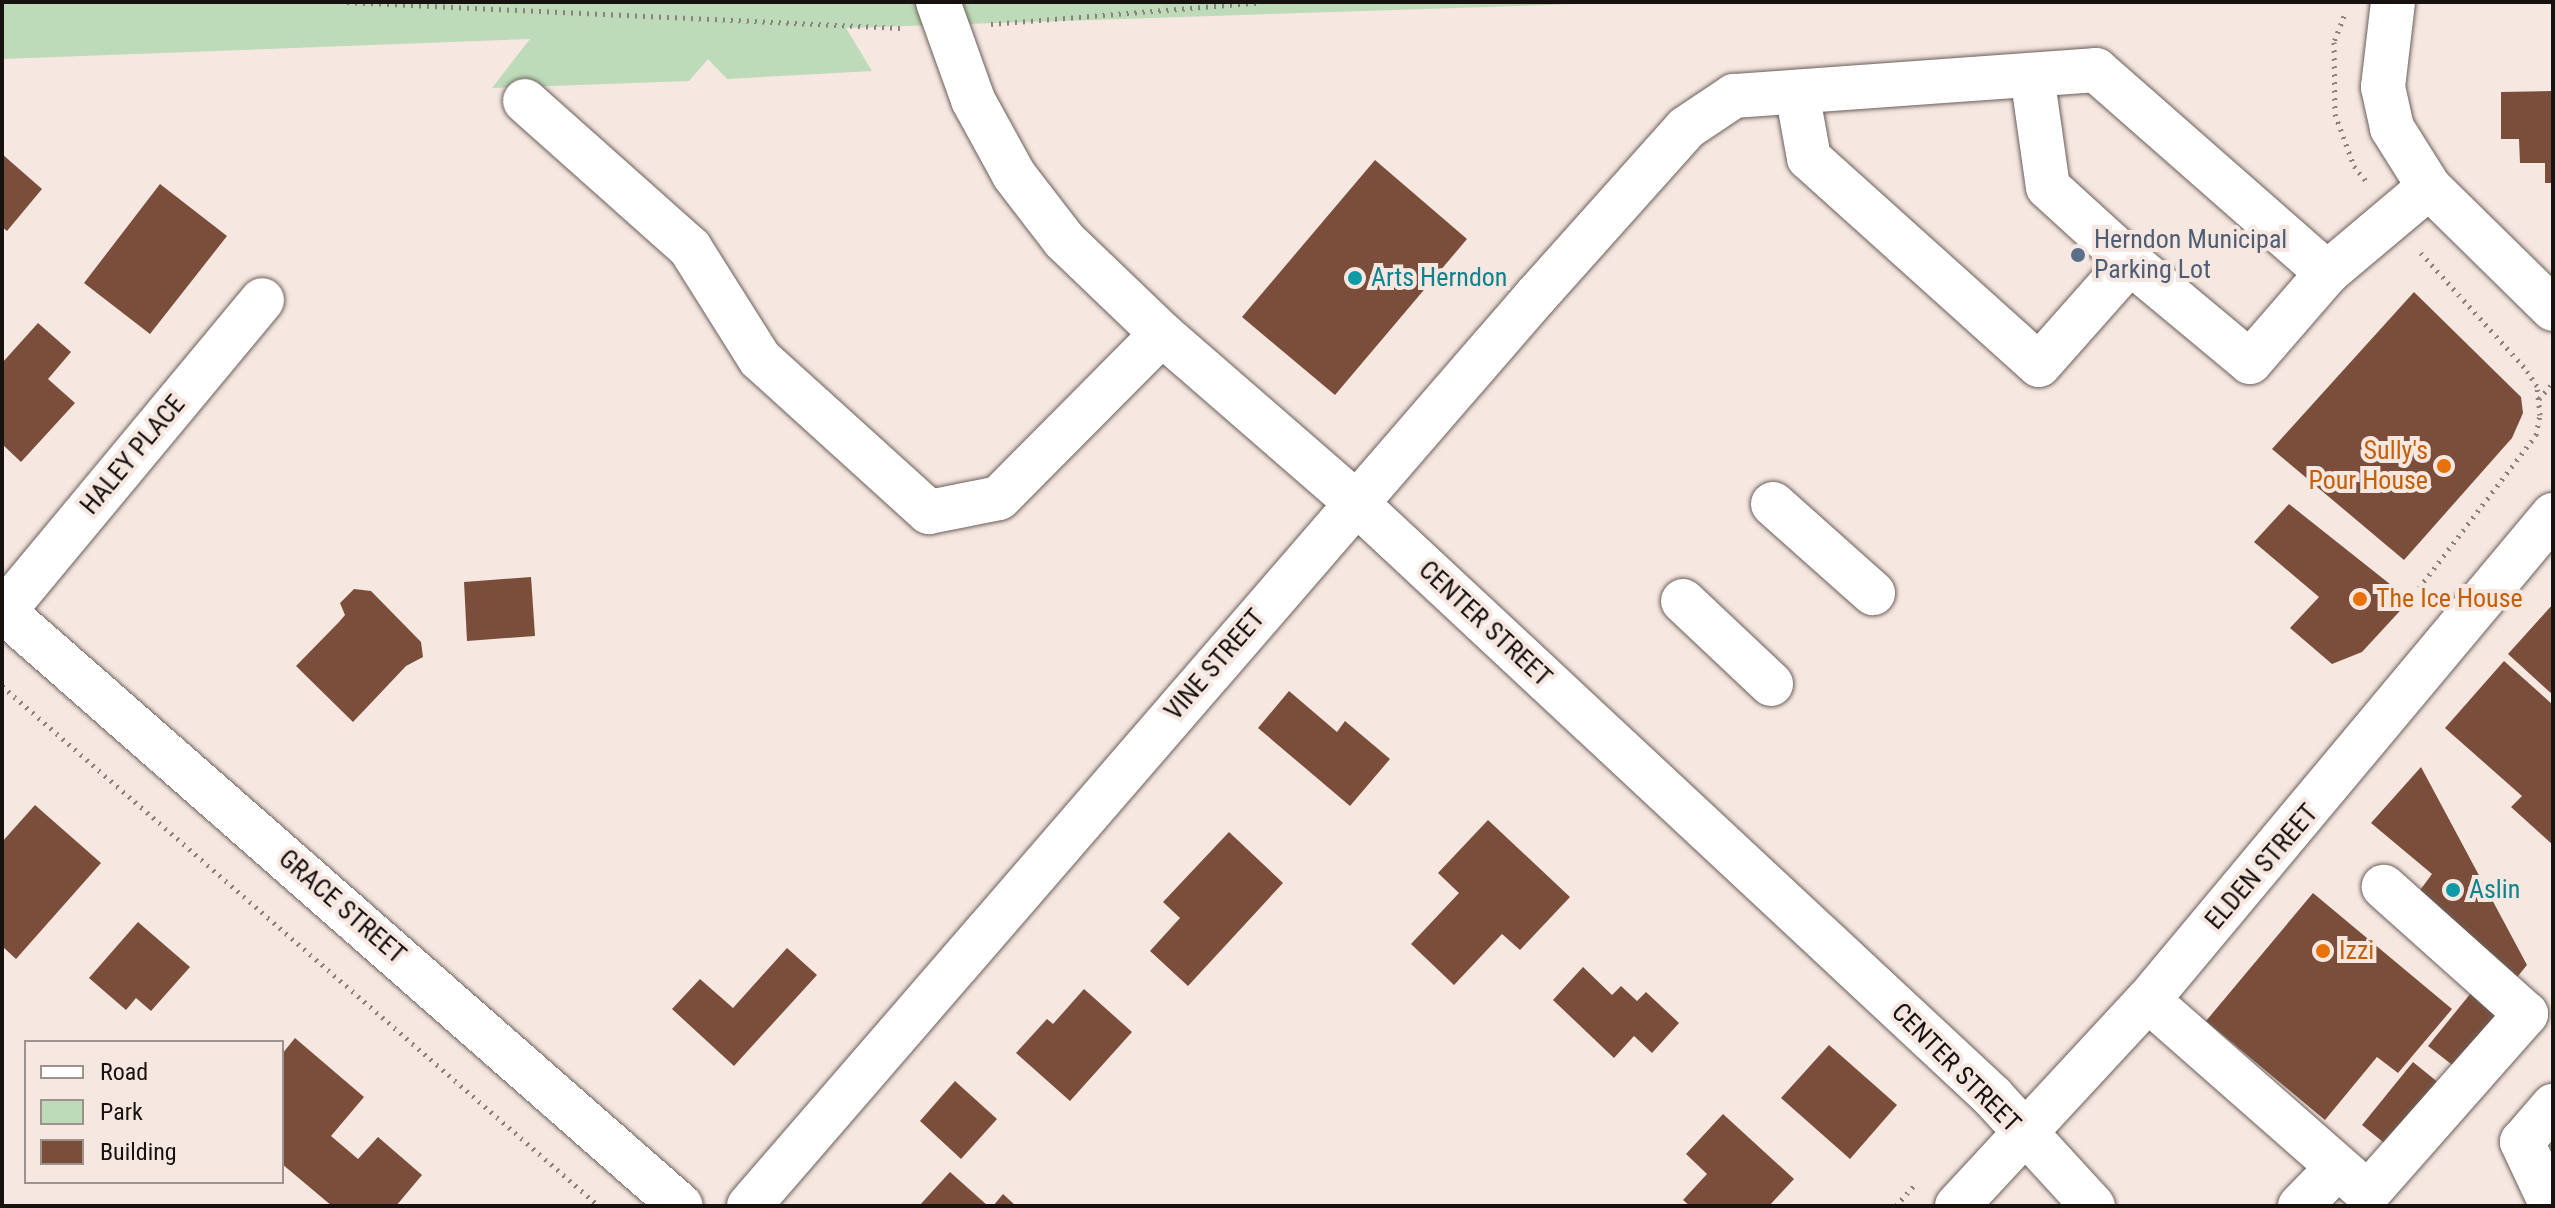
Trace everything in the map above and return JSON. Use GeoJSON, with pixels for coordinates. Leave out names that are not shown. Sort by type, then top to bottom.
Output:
{"type":"FeatureCollection","features":[{"type":"Feature","properties":{"kind":"street"},"geometry":{"type":"LineString","coordinates":[[2393,2],[2383,87],[2392,128],[2429,187],[2553,309]]}},
{"type":"Feature","properties":{"kind":"street","name":"CENTER STREET"},"geometry":{"type":"LineString","coordinates":[[940,14],[973,100],[1014,175],[1064,240],[1162,334],[1355,502],[1993,1097],[2023,1135],[2093,1206]]}},
{"type":"Feature","properties":{"kind":"street","name":"VINE STREET"},"geometry":{"type":"LineString","coordinates":[[749,1206],[1355,502],[1686,128],[1734,96],[2096,70],[2327,273]]}},
{"type":"Feature","properties":{"kind":"street"},"geometry":{"type":"LineString","coordinates":[[2032,75],[2048,187],[2130,262],[2250,362],[2327,273],[2429,187]]}},
{"type":"Feature","properties":{"kind":"street"},"geometry":{"type":"LineString","coordinates":[[1797,92],[1809,158],[2039,365],[2130,262]]}},
{"type":"Feature","properties":{"kind":"street"},"geometry":{"type":"LineString","coordinates":[[525,101],[690,248],[760,359],[929,512],[999,498],[1162,334]]}},
{"type":"Feature","properties":{"kind":"street","name":"HALEY PLACE"},"geometry":{"type":"LineString","coordinates":[[3,610],[262,300]]}},
{"type":"Feature","properties":{"kind":"street"},"geometry":{"type":"LineString","coordinates":[[1773,504],[1873,593]]}},
{"type":"Feature","properties":{"kind":"street","name":"ELDEN STREET"},"geometry":{"type":"LineString","coordinates":[[1957,1206],[2148,1000],[2553,515]]}},
{"type":"Feature","properties":{"kind":"street"},"geometry":{"type":"LineString","coordinates":[[1683,601],[1771,684]]}},
{"type":"Feature","properties":{"kind":"street","name":"GRACE STREET"},"geometry":{"type":"LineString","coordinates":[[3,610],[681,1206]]}},
{"type":"Feature","properties":{"kind":"street"},"geometry":{"type":"LineString","coordinates":[[2300,1206],[2363,1189],[2526,1014],[2384,887]]}},
{"type":"Feature","properties":{"kind":"street"},"geometry":{"type":"LineString","coordinates":[[2148,1000],[2363,1189]]}},
{"type":"Feature","properties":{"kind":"street"},"geometry":{"type":"LineString","coordinates":[[2552,1206],[2522,1142],[2553,1106]]}},
{"type":"Feature","properties":{"kind":"path"},"geometry":{"type":"LineString","coordinates":[[347,2],[827,22],[886,29],[940,14],[1262,2]]}},
{"type":"Feature","properties":{"kind":"path"},"geometry":{"type":"LineString","coordinates":[[2349,2],[2334,42],[2335,114],[2354,166],[2393,218],[2524,367],[2537,386],[2536,435],[2419,588]]}},
{"type":"Feature","properties":{"kind":"path"},"geometry":{"type":"LineString","coordinates":[[2538,400],[2553,383]]}},
{"type":"Feature","properties":{"kind":"path"},"geometry":{"type":"LineString","coordinates":[[2,686],[599,1206]]}},
{"type":"Feature","properties":{"kind":"green space"},"geometry":{"type":"Polygon","coordinates":[[[2,2],[1638,2],[846,28],[872,71],[727,79],[708,59],[689,81],[492,88],[530,39],[2,59],[2,2]]]}},
{"type":"Feature","properties":{"kind":"building"},"geometry":{"type":"Polygon","coordinates":[[[2553,91],[2553,183],[2545,183],[2545,163],[2520,163],[2519,139],[2501,139],[2501,92],[2553,91]]]}},
{"type":"Feature","properties":{"kind":"building"},"geometry":{"type":"Polygon","coordinates":[[[2,154],[42,189],[7,231],[2,227],[2,154]]]}},
{"type":"Feature","properties":{"kind":"building","name":"Arts Herndon"},"geometry":{"type":"Polygon","coordinates":[[[1375,160],[1467,239],[1335,395],[1242,317],[1375,160]]]}},
{"type":"Feature","properties":{"kind":"building"},"geometry":{"type":"Polygon","coordinates":[[[160,184],[227,236],[150,334],[84,283],[160,184]]]}},
{"type":"Feature","properties":{"kind":"building"},"geometry":{"type":"Polygon","coordinates":[[[2414,292],[2521,397],[2523,413],[2512,438],[2404,560],[2272,449],[2414,292]]]}},
{"type":"Feature","properties":{"kind":"building"},"geometry":{"type":"Polygon","coordinates":[[[38,323],[71,352],[48,379],[75,403],[21,462],[2,444],[2,363],[38,323]]]}},
{"type":"Feature","properties":{"kind":"building"},"geometry":{"type":"Polygon","coordinates":[[[2289,504],[2410,600],[2362,652],[2332,664],[2290,628],[2319,597],[2254,542],[2289,504]]]}},
{"type":"Feature","properties":{"kind":"building"},"geometry":{"type":"Polygon","coordinates":[[[531,577],[535,636],[467,641],[464,582],[531,577]]]}},
{"type":"Feature","properties":{"kind":"building"},"geometry":{"type":"Polygon","coordinates":[[[354,589],[371,591],[421,642],[423,657],[406,666],[353,722],[296,666],[345,615],[340,603],[354,589]]]}},
{"type":"Feature","properties":{"kind":"building"},"geometry":{"type":"Polygon","coordinates":[[[2553,604],[2553,695],[2508,654],[2553,604]]]}},
{"type":"Feature","properties":{"kind":"building"},"geometry":{"type":"Polygon","coordinates":[[[2504,661],[2553,705],[2553,845],[2511,807],[2522,796],[2445,728],[2504,661]]]}},
{"type":"Feature","properties":{"kind":"building"},"geometry":{"type":"Polygon","coordinates":[[[1289,691],[1337,732],[1345,721],[1390,759],[1350,806],[1258,728],[1289,691]]]}},
{"type":"Feature","properties":{"kind":"building","name":"Aslin"},"geometry":{"type":"Polygon","coordinates":[[[2421,767],[2527,965],[2509,987],[2409,905],[2432,874],[2371,823],[2421,767]]]}},
{"type":"Feature","properties":{"kind":"building"},"geometry":{"type":"Polygon","coordinates":[[[35,805],[101,863],[16,959],[2,946],[2,842],[35,805]]]}},
{"type":"Feature","properties":{"kind":"building"},"geometry":{"type":"Polygon","coordinates":[[[1488,820],[1570,897],[1520,950],[1502,934],[1454,985],[1411,944],[1459,893],[1438,873],[1488,820]]]}},
{"type":"Feature","properties":{"kind":"building"},"geometry":{"type":"Polygon","coordinates":[[[1229,832],[1283,883],[1188,986],[1150,951],[1180,918],[1163,902],[1229,832]]]}},
{"type":"Feature","properties":{"kind":"building","name":"Izzi"},"geometry":{"type":"Polygon","coordinates":[[[2313,893],[2452,1009],[2398,1073],[2377,1057],[2325,1120],[2206,1021],[2313,893]]]}},
{"type":"Feature","properties":{"kind":"building"},"geometry":{"type":"Polygon","coordinates":[[[138,922],[190,967],[151,1011],[136,998],[126,1010],[89,978],[138,922]]]}},
{"type":"Feature","properties":{"kind":"building"},"geometry":{"type":"Polygon","coordinates":[[[787,948],[817,975],[734,1066],[672,1009],[700,979],[733,1008],[787,948]]]}},
{"type":"Feature","properties":{"kind":"building"},"geometry":{"type":"Polygon","coordinates":[[[1583,967],[1612,995],[1621,986],[1637,1001],[1646,992],[1679,1023],[1652,1053],[1634,1036],[1614,1058],[1553,1000],[1583,967]]]}},
{"type":"Feature","properties":{"kind":"building"},"geometry":{"type":"Polygon","coordinates":[[[2479,983],[2511,1009],[2460,1071],[2428,1046],[2479,983]]]}},
{"type":"Feature","properties":{"kind":"building"},"geometry":{"type":"Polygon","coordinates":[[[1084,989],[1132,1032],[1070,1101],[1016,1053],[1047,1019],[1053,1024],[1084,989]]]}},
{"type":"Feature","properties":{"kind":"building"},"geometry":{"type":"Polygon","coordinates":[[[295,1038],[364,1097],[331,1136],[358,1159],[378,1137],[422,1175],[396,1206],[332,1206],[284,1166],[284,1052],[295,1038]]]}},
{"type":"Feature","properties":{"kind":"building"},"geometry":{"type":"Polygon","coordinates":[[[1829,1045],[1897,1105],[1850,1159],[1781,1098],[1829,1045]]]}},
{"type":"Feature","properties":{"kind":"building"},"geometry":{"type":"Polygon","coordinates":[[[2413,1062],[2445,1088],[2393,1150],[2362,1125],[2413,1062]]]}},
{"type":"Feature","properties":{"kind":"building"},"geometry":{"type":"Polygon","coordinates":[[[955,1081],[997,1119],[961,1159],[920,1121],[955,1081]]]}},
{"type":"Feature","properties":{"kind":"building"},"geometry":{"type":"Polygon","coordinates":[[[1723,1114],[1794,1179],[1769,1206],[1690,1206],[1683,1200],[1707,1174],[1686,1154],[1723,1114]]]}},
{"type":"Feature","properties":{"kind":"building"},"geometry":{"type":"Polygon","coordinates":[[[950,1172],[988,1206],[919,1206],[950,1172]]]}},
{"type":"Feature","properties":{"kind":"building"},"geometry":{"type":"Polygon","coordinates":[[[1003,1194],[1016,1206],[993,1206],[1003,1194]]]}},
{"type":"Feature","properties":{"kind":"place","name":"Herndon Municipal Parking Lot"},"geometry":{"type":"Point","coordinates":[2078,255]}},
{"type":"Feature","properties":{"kind":"place","name":"Arts Herndon"},"geometry":{"type":"Point","coordinates":[1355,278]}},
{"type":"Feature","properties":{"kind":"place","name":"Sully's Pour House"},"geometry":{"type":"Point","coordinates":[2444,466]}},
{"type":"Feature","properties":{"kind":"place","name":"The Ice House"},"geometry":{"type":"Point","coordinates":[2360,599]}},
{"type":"Feature","properties":{"kind":"place","name":"Aslin"},"geometry":{"type":"Point","coordinates":[2453,890]}},
{"type":"Feature","properties":{"kind":"place","name":"Izzi"},"geometry":{"type":"Point","coordinates":[2323,951]}}]}
